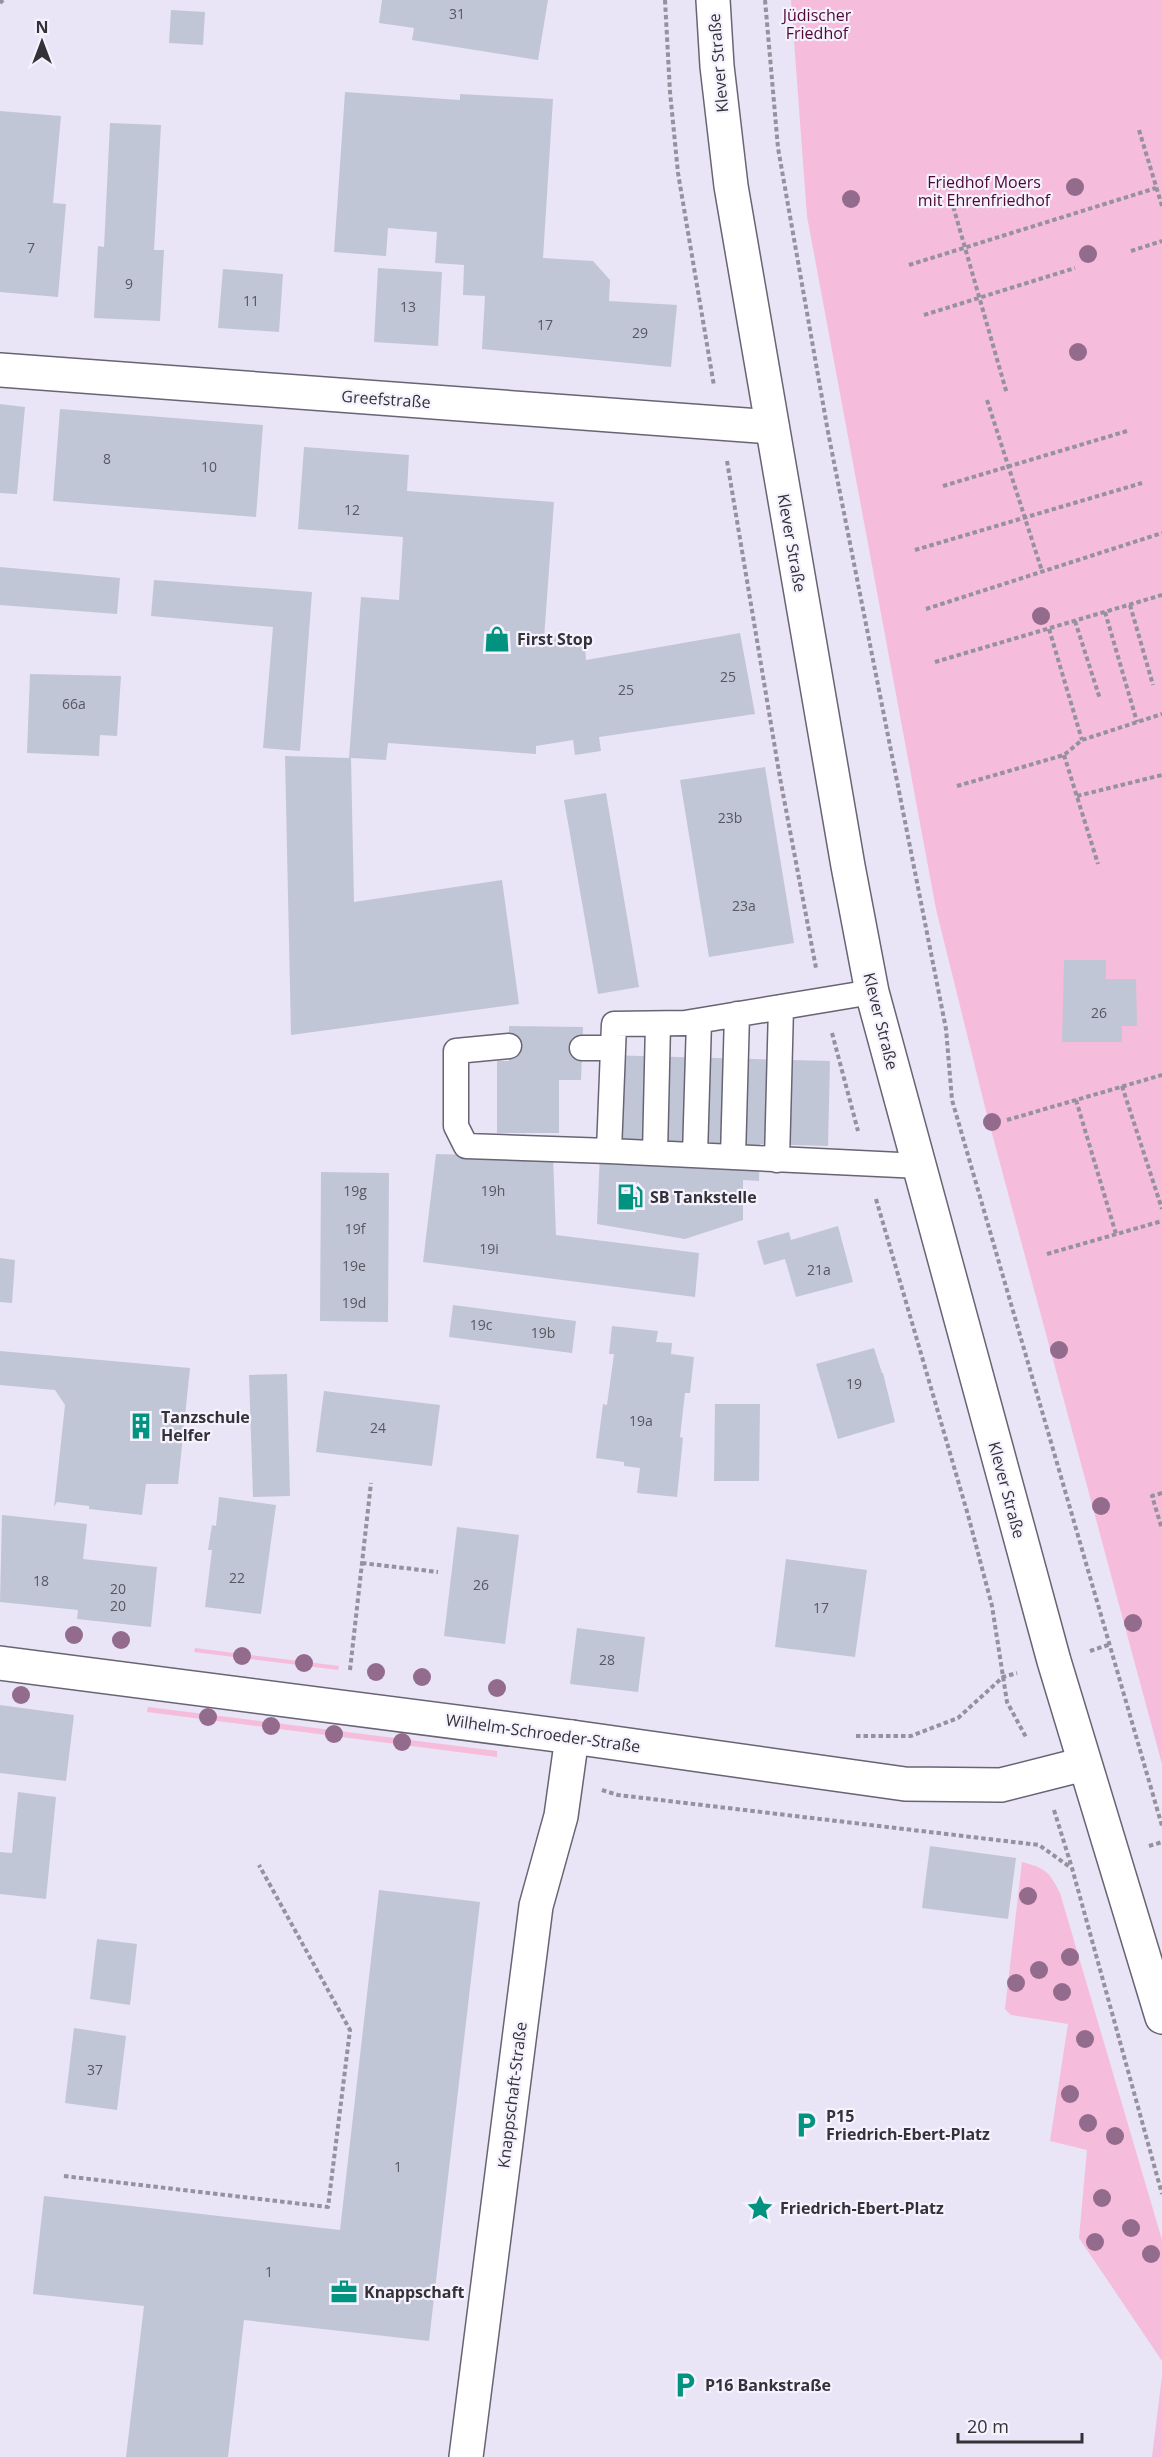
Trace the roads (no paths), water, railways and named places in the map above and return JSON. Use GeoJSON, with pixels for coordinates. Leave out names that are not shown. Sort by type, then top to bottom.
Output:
{"type":"FeatureCollection","features":[{"type":"Feature","properties":{"kind":"main road","name":"Klever Straße"},"geometry":{"type":"LineString","coordinates":[[713,0],[717,66],[731,186],[872,992],[1053,1661],[1162,2017]]}},
{"type":"Feature","properties":{"kind":"main road","name":"Greefstraße"},"geometry":{"type":"LineString","coordinates":[[0,370],[772,427]]}},
{"type":"Feature","properties":{"kind":"main road","name":"Wilhelm-Schroeder-Straße"},"geometry":{"type":"LineString","coordinates":[[0,1663],[572,1737],[905,1784],[1001,1785],[1084,1764]]}},
{"type":"Feature","properties":{"kind":"main road","name":"Knappschaft-Straße"},"geometry":{"type":"LineString","coordinates":[[466,2457],[536,1905],[561,1816],[572,1737]]}},
{"type":"Feature","properties":{"kind":"lane"},"geometry":{"type":"LineString","coordinates":[[609,1151],[614,1024],[699,1021],[872,992]]}},
{"type":"Feature","properties":{"kind":"lane"},"geometry":{"type":"LineString","coordinates":[[777,1160],[781,1007]]}},
{"type":"Feature","properties":{"kind":"lane"},"geometry":{"type":"LineString","coordinates":[[733,1158],[737,1014]]}},
{"type":"Feature","properties":{"kind":"lane"},"geometry":{"type":"LineString","coordinates":[[695,1155],[699,1021]]}},
{"type":"Feature","properties":{"kind":"lane"},"geometry":{"type":"LineString","coordinates":[[655,1153],[658,1024]]}},
{"type":"Feature","properties":{"kind":"lane"},"geometry":{"type":"LineString","coordinates":[[509,1046],[456,1051],[456,1126],[466,1146],[920,1166]]}},
{"type":"Feature","properties":{"kind":"lane"},"geometry":{"type":"LineString","coordinates":[[582,1048],[613,1048]]}},
{"type":"Feature","properties":{"kind":"place","name":"First Stop"},"geometry":{"type":"Point","coordinates":[497,639]}},
{"type":"Feature","properties":{"kind":"place","name":"SB Tankstelle"},"geometry":{"type":"Point","coordinates":[630,1197]}},
{"type":"Feature","properties":{"kind":"place","name":"Tanzschule Helfer"},"geometry":{"type":"Point","coordinates":[141,1426]}},
{"type":"Feature","properties":{"kind":"place","name":"P15 Friedrich-Ebert-Platz"},"geometry":{"type":"Point","coordinates":[806,2125]}},
{"type":"Feature","properties":{"kind":"place","name":"Friedrich-Ebert-Platz"},"geometry":{"type":"Point","coordinates":[760,2208]}},
{"type":"Feature","properties":{"kind":"place","name":"Knappschaft"},"geometry":{"type":"Point","coordinates":[344,2292]}},
{"type":"Feature","properties":{"kind":"place","name":"P16 Bankstraße"},"geometry":{"type":"Point","coordinates":[685,2385]}},
{"type":"Feature","properties":{"kind":"park label","name":"Jüdischer Friedhof"},"geometry":{"type":"Point","coordinates":[817,24]}},
{"type":"Feature","properties":{"kind":"park label","name":"Friedhof Moers mit Ehrenfriedhof"},"geometry":{"type":"Point","coordinates":[984,191]}}]}
